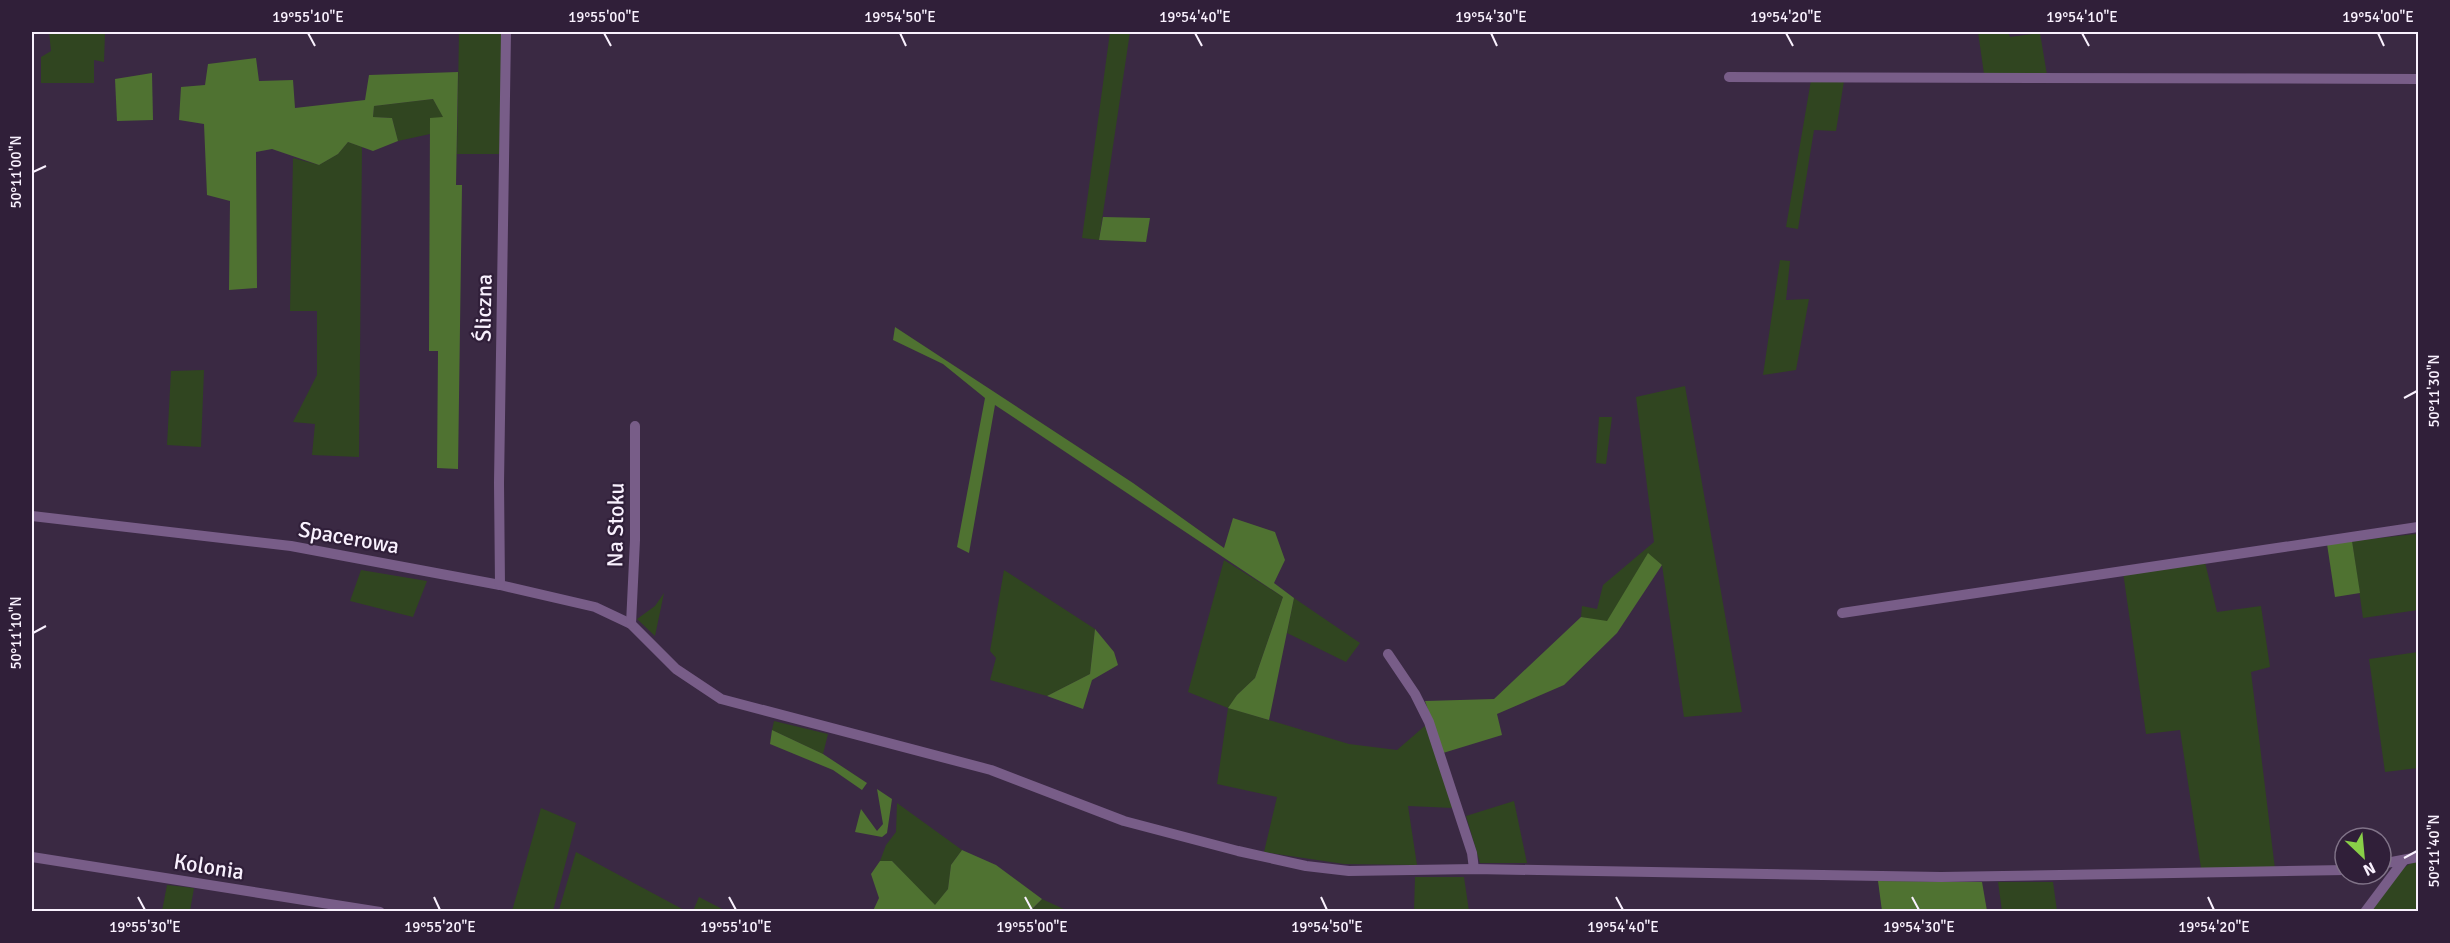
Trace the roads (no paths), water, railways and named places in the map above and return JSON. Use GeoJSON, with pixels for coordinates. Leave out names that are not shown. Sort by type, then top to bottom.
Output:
{"type":"FeatureCollection","features":[{"type":"Feature","properties":{"kind":"street","name":"Śliczna"},"geometry":{"type":"LineString","coordinates":[[500,585],[499,483],[506,32]]}},
{"type":"Feature","properties":{"kind":"street"},"geometry":{"type":"LineString","coordinates":[[1729,77],[2418,79]]}},
{"type":"Feature","properties":{"kind":"street","name":"Na Stoku"},"geometry":{"type":"LineString","coordinates":[[631,624],[635,540],[635,426]]}},
{"type":"Feature","properties":{"kind":"street","name":"Spacerowa"},"geometry":{"type":"LineString","coordinates":[[32,516],[291,546],[500,585],[595,607],[631,624],[676,669],[721,699],[991,770],[1124,821],[1306,866],[1349,871],[1474,869],[1941,877],[2333,870]]}},
{"type":"Feature","properties":{"kind":"street"},"geometry":{"type":"LineString","coordinates":[[1842,613],[2418,527]]}},
{"type":"Feature","properties":{"kind":"street"},"geometry":{"type":"LineString","coordinates":[[1388,654],[1415,694],[1429,722],[1472,853],[1474,869]]}},
{"type":"Feature","properties":{"kind":"street","name":"Kolonia"},"geometry":{"type":"LineString","coordinates":[[32,857],[380,912]]}},
{"type":"Feature","properties":{"kind":"street"},"geometry":{"type":"LineString","coordinates":[[2393,862],[2418,857]]}},
{"type":"Feature","properties":{"kind":"street"},"geometry":{"type":"LineString","coordinates":[[2365,912],[2404,860]]}}]}
